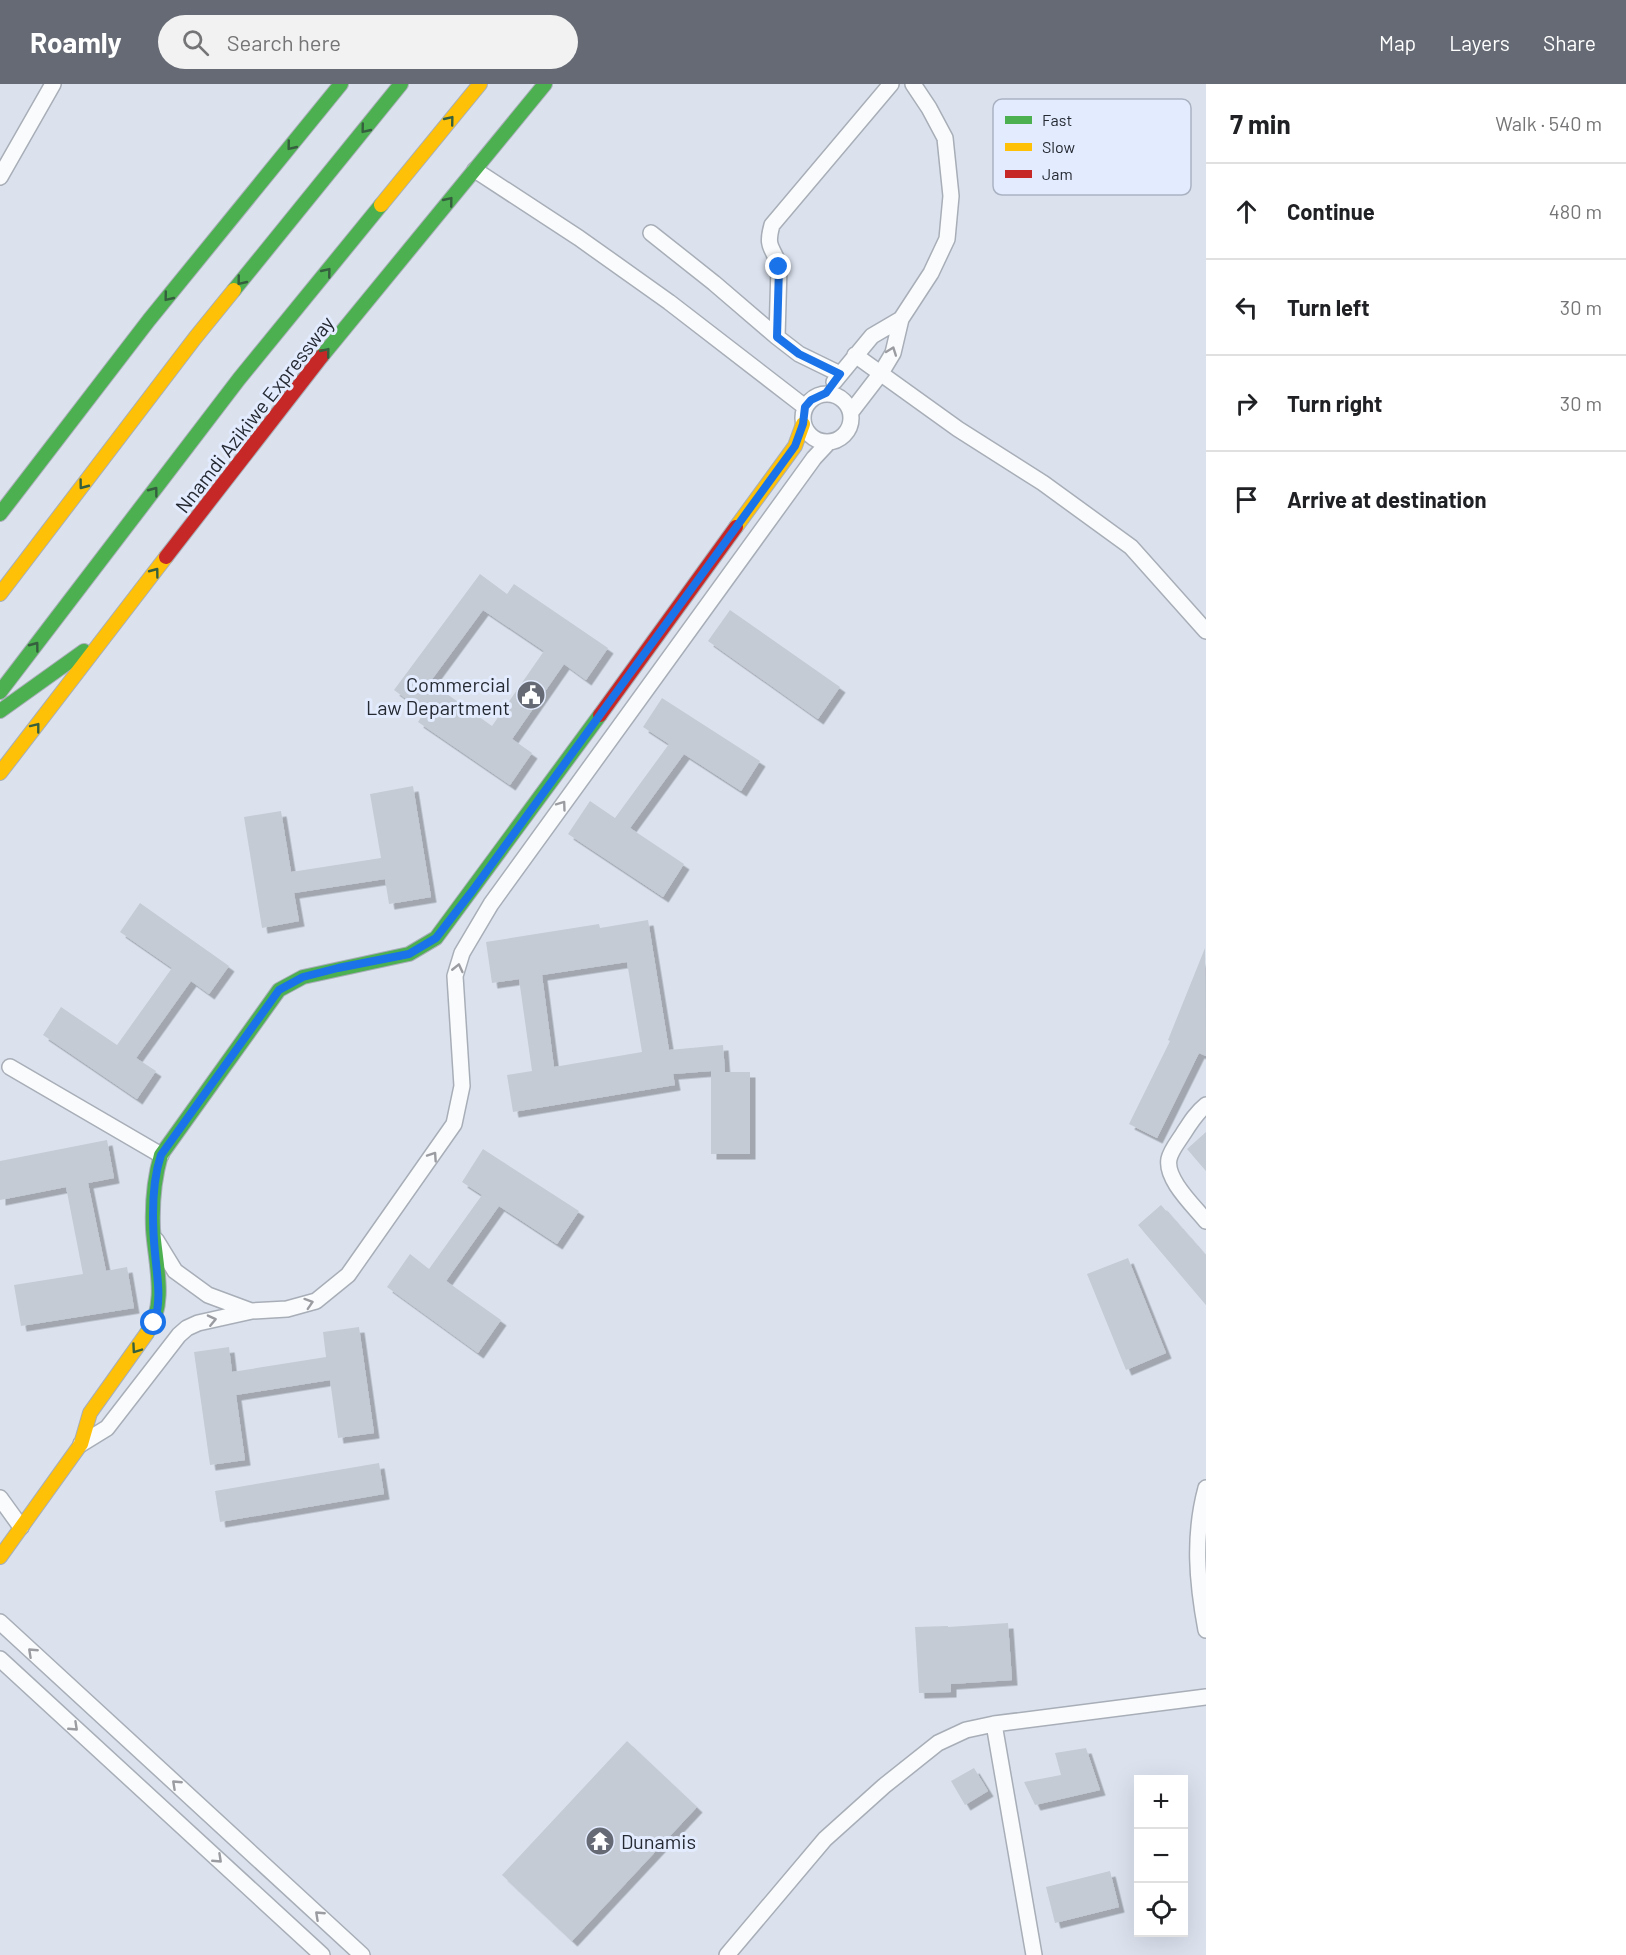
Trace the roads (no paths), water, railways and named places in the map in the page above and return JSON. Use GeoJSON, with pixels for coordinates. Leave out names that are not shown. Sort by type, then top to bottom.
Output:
{"type":"FeatureCollection","features":[{"type":"Feature","properties":{"kind":"main road"},"geometry":{"type":"LineString","coordinates":[[0,514],[149,321],[341,84]]}},
{"type":"Feature","properties":{"kind":"main road"},"geometry":{"type":"LineString","coordinates":[[0,594],[195,338],[401,84]]}},
{"type":"Feature","properties":{"kind":"main road","name":"Nnamdi Azikiwe Expressway"},"geometry":{"type":"LineString","coordinates":[[0,692],[239,379],[480,84]]}},
{"type":"Feature","properties":{"kind":"main road","name":"Nnamdi Azikiwe Expressway"},"geometry":{"type":"LineString","coordinates":[[0,773],[281,406],[545,84]]}},
{"type":"Feature","properties":{"kind":"main road"},"geometry":{"type":"LineString","coordinates":[[0,1557],[81,1444],[90,1413],[154,1323],[158,1312],[159,1297],[153,1235],[155,1179],[161,1155],[279,990],[303,977],[409,954],[436,938],[795,446],[803,424]]}},
{"type":"Feature","properties":{"kind":"main road"},"geometry":{"type":"LineString","coordinates":[[0,711],[108,634]]}},
{"type":"Feature","properties":{"kind":"street"},"geometry":{"type":"LineString","coordinates":[[0,177],[53,84]]}},
{"type":"Feature","properties":{"kind":"street"},"geometry":{"type":"LineString","coordinates":[[777,337],[779,267],[777,257],[769,246],[772,225],[891,84]]}},
{"type":"Feature","properties":{"kind":"street"},"geometry":{"type":"LineString","coordinates":[[851,412],[881,373],[892,353],[901,319],[930,273],[947,239],[951,196],[945,138],[930,108],[914,84]]}},
{"type":"Feature","properties":{"kind":"street"},"geometry":{"type":"LineString","coordinates":[[475,170],[579,238],[669,302],[805,407]]}},
{"type":"Feature","properties":{"kind":"street"},"geometry":{"type":"LineString","coordinates":[[651,233],[799,354],[840,374]]}},
{"type":"Feature","properties":{"kind":"street"},"geometry":{"type":"LineString","coordinates":[[828,443],[812,438],[803,424],[805,407],[811,400],[826,393],[855,354],[872,336],[901,319]]}},
{"type":"Feature","properties":{"kind":"street"},"geometry":{"type":"LineString","coordinates":[[855,354],[958,429],[1043,483],[1131,547],[1206,631]]}},
{"type":"Feature","properties":{"kind":"street"},"geometry":{"type":"LineString","coordinates":[[81,1444],[107,1428],[178,1335],[187,1328],[198,1323],[252,1311],[287,1309],[316,1302],[348,1275],[454,1124],[462,1086],[455,976],[462,953],[490,904],[814,458],[828,443],[844,436],[852,421],[851,412],[842,398],[826,393]]}},
{"type":"Feature","properties":{"kind":"street"},"geometry":{"type":"LineString","coordinates":[[795,446],[814,458]]}},
{"type":"Feature","properties":{"kind":"street"},"geometry":{"type":"LineString","coordinates":[[1192,617],[1206,643]]}},
{"type":"Feature","properties":{"kind":"street"},"geometry":{"type":"LineString","coordinates":[[10,1067],[161,1155]]}},
{"type":"Feature","properties":{"kind":"street"},"geometry":{"type":"LineString","coordinates":[[1206,1105],[1197,1112],[1175,1146],[1169,1156],[1168,1168],[1172,1178],[1206,1221]]}},
{"type":"Feature","properties":{"kind":"street"},"geometry":{"type":"LineString","coordinates":[[153,1235],[175,1271],[208,1295],[252,1311]]}},
{"type":"Feature","properties":{"kind":"street"},"geometry":{"type":"LineString","coordinates":[[1206,1488],[1197,1540],[1196,1570],[1206,1630]]}},
{"type":"Feature","properties":{"kind":"street"},"geometry":{"type":"LineString","coordinates":[[0,1498],[21,1527]]}},
{"type":"Feature","properties":{"kind":"street"},"geometry":{"type":"LineString","coordinates":[[0,1623],[362,1955]]}},
{"type":"Feature","properties":{"kind":"street"},"geometry":{"type":"LineString","coordinates":[[0,1659],[322,1955]]}},
{"type":"Feature","properties":{"kind":"street"},"geometry":{"type":"LineString","coordinates":[[727,1955],[825,1839],[884,1786],[938,1743],[966,1730],[994,1724],[1206,1697]]}},
{"type":"Feature","properties":{"kind":"street"},"geometry":{"type":"LineString","coordinates":[[994,1724],[1034,1955]]}},
{"type":"Feature","properties":{"kind":"place","name":"Commercial Law Department"},"geometry":{"type":"Point","coordinates":[531,695]}},
{"type":"Feature","properties":{"kind":"place","name":"Dunamis"},"geometry":{"type":"Point","coordinates":[600,1841]}}]}
